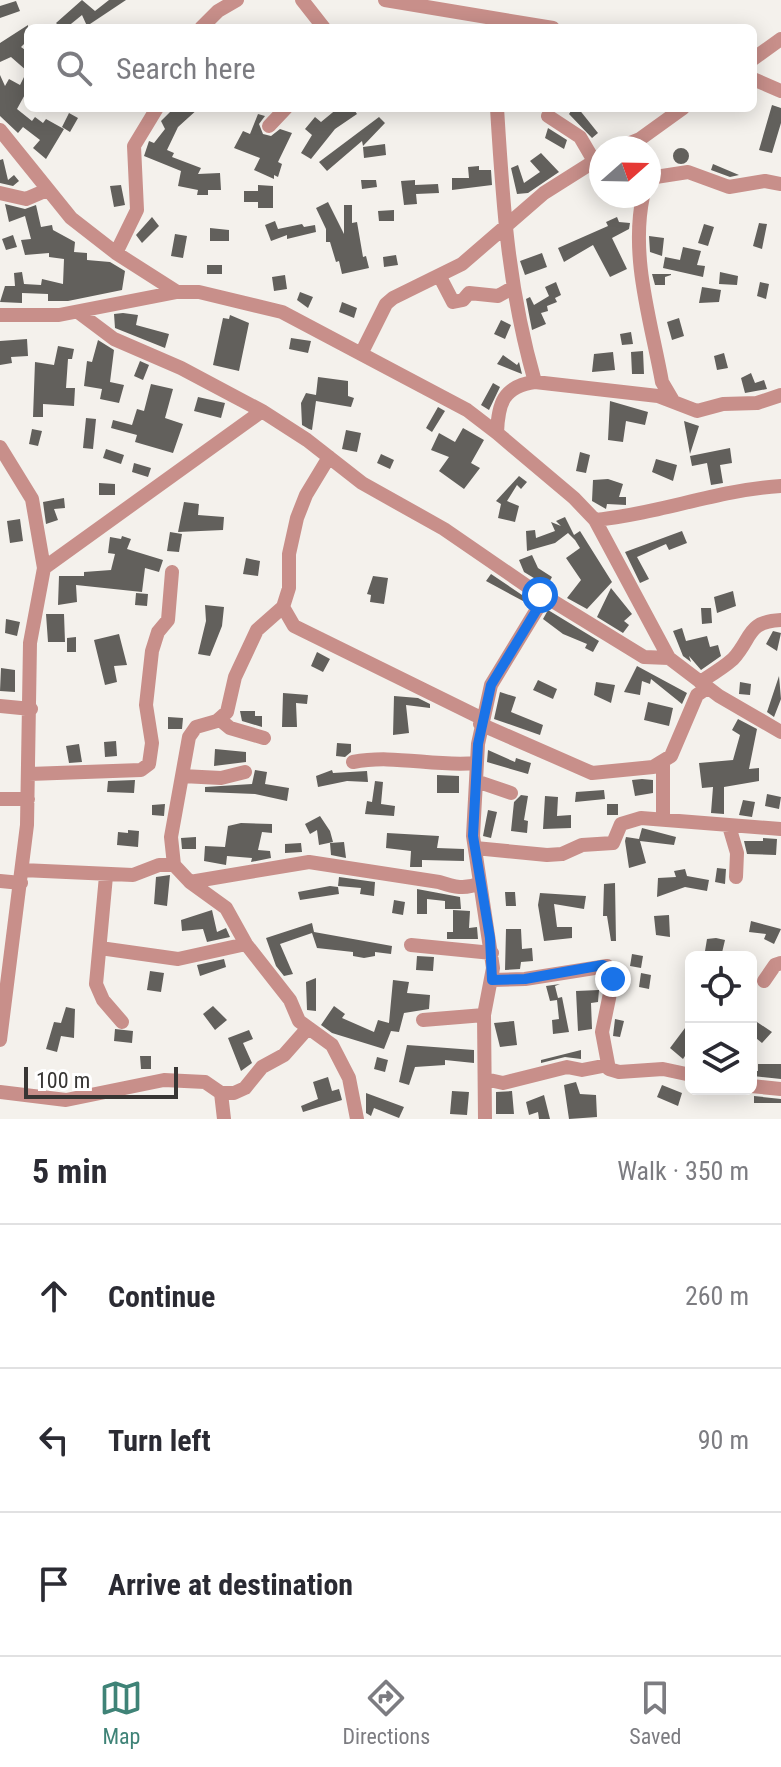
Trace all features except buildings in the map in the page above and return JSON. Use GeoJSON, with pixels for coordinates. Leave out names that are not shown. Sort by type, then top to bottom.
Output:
{"type":"FeatureCollection","features":[{"type":"Feature","properties":{"kind":"street"},"geometry":{"type":"LineString","coordinates":[[205,24],[218,11],[237,0]]}},
{"type":"Feature","properties":{"kind":"street"},"geometry":{"type":"LineString","coordinates":[[302,0],[321,24]]}},
{"type":"Feature","properties":{"kind":"street"},"geometry":{"type":"LineString","coordinates":[[385,0],[492,23]]}},
{"type":"Feature","properties":{"kind":"street"},"geometry":{"type":"LineString","coordinates":[[757,56],[781,39]]}},
{"type":"Feature","properties":{"kind":"street"},"geometry":{"type":"LineString","coordinates":[[757,81],[781,91]]}},
{"type":"Feature","properties":{"kind":"street"},"geometry":{"type":"LineString","coordinates":[[116,253],[137,210],[134,146],[155,112]]}},
{"type":"Feature","properties":{"kind":"street"},"geometry":{"type":"LineString","coordinates":[[269,126],[282,112]]}},
{"type":"Feature","properties":{"kind":"street"},"geometry":{"type":"LineString","coordinates":[[497,112],[503,229],[521,339],[531,358],[535,382]]}},
{"type":"Feature","properties":{"kind":"street"},"geometry":{"type":"LineString","coordinates":[[650,136],[678,112]]}},
{"type":"Feature","properties":{"kind":"street"},"geometry":{"type":"LineString","coordinates":[[548,116],[580,137],[589,149]]}},
{"type":"Feature","properties":{"kind":"street"},"geometry":{"type":"LineString","coordinates":[[0,130],[71,218],[116,253],[177,292]]}},
{"type":"Feature","properties":{"kind":"street"},"geometry":{"type":"LineString","coordinates":[[361,354],[386,304],[399,294],[440,277],[481,250],[544,193],[589,164]]}},
{"type":"Feature","properties":{"kind":"street"},"geometry":{"type":"LineString","coordinates":[[661,176],[688,172],[729,187],[765,181],[781,184]]}},
{"type":"Feature","properties":{"kind":"street"},"geometry":{"type":"LineString","coordinates":[[0,193],[16,200],[47,190]]}},
{"type":"Feature","properties":{"kind":"street"},"geometry":{"type":"LineString","coordinates":[[640,208],[637,258],[662,382],[672,399]]}},
{"type":"Feature","properties":{"kind":"street"},"geometry":{"type":"LineString","coordinates":[[440,277],[453,302],[463,300],[469,293],[498,296],[512,288]]}},
{"type":"Feature","properties":{"kind":"street"},"geometry":{"type":"LineString","coordinates":[[0,315],[38,317],[78,312],[177,292],[199,292],[255,303],[282,312],[467,410],[574,498],[595,520],[669,658],[704,685],[781,732]]}},
{"type":"Feature","properties":{"kind":"street"},"geometry":{"type":"LineString","coordinates":[[78,312],[114,339],[181,368],[262,411],[362,483],[444,529],[644,657],[669,658]]}},
{"type":"Feature","properties":{"kind":"street"},"geometry":{"type":"LineString","coordinates":[[497,433],[498,409],[504,395],[518,386],[535,382],[672,399],[697,411],[723,404],[757,403],[781,395]]}},
{"type":"Feature","properties":{"kind":"street"},"geometry":{"type":"LineString","coordinates":[[44,568],[262,411]]}},
{"type":"Feature","properties":{"kind":"street"},"geometry":{"type":"LineString","coordinates":[[0,447],[32,499],[44,568],[32,629],[28,799],[22,877],[0,1040]]}},
{"type":"Feature","properties":{"kind":"street"},"geometry":{"type":"LineString","coordinates":[[329,457],[306,495],[294,528],[289,554],[289,588],[283,607],[257,630],[235,677],[227,712],[192,731],[171,837],[174,865],[190,882],[226,908],[246,944],[286,994],[299,1021],[328,1041],[342,1060],[360,1118]]}},
{"type":"Feature","properties":{"kind":"street"},"geometry":{"type":"LineString","coordinates":[[595,520],[645,514],[740,489],[781,486]]}},
{"type":"Feature","properties":{"kind":"street"},"geometry":{"type":"LineString","coordinates":[[29,774],[141,770],[149,764],[152,743],[146,705],[152,651],[158,632],[168,620],[172,572]]}},
{"type":"Feature","properties":{"kind":"street"},"geometry":{"type":"LineString","coordinates":[[485,1119],[484,1015],[492,980],[492,953],[475,848],[476,763],[481,721],[499,667],[541,602],[538,592]]}},
{"type":"Feature","properties":{"kind":"street"},"geometry":{"type":"LineString","coordinates":[[283,607],[294,626],[580,771],[603,773],[663,763],[671,756],[704,685],[731,661],[750,632],[762,621],[781,620]]}},
{"type":"Feature","properties":{"kind":"street"},"geometry":{"type":"LineString","coordinates":[[0,706],[31,709]]}},
{"type":"Feature","properties":{"kind":"street"},"geometry":{"type":"LineString","coordinates":[[219,719],[230,728],[264,738]]}},
{"type":"Feature","properties":{"kind":"street"},"geometry":{"type":"LineString","coordinates":[[353,762],[397,757],[439,763],[476,763]]}},
{"type":"Feature","properties":{"kind":"street"},"geometry":{"type":"LineString","coordinates":[[663,763],[663,819]]}},
{"type":"Feature","properties":{"kind":"street"},"geometry":{"type":"LineString","coordinates":[[182,776],[221,778],[245,772]]}},
{"type":"Feature","properties":{"kind":"street"},"geometry":{"type":"LineString","coordinates":[[476,781],[511,793]]}},
{"type":"Feature","properties":{"kind":"street"},"geometry":{"type":"LineString","coordinates":[[0,799],[28,799]]}},
{"type":"Feature","properties":{"kind":"street"},"geometry":{"type":"LineString","coordinates":[[475,848],[562,854],[582,845],[613,843],[618,828],[625,822],[663,819],[781,829]]}},
{"type":"Feature","properties":{"kind":"street"},"geometry":{"type":"LineString","coordinates":[[729,826],[737,853],[736,877]]}},
{"type":"Feature","properties":{"kind":"street"},"geometry":{"type":"LineString","coordinates":[[190,882],[309,862],[439,882],[451,887],[467,888],[480,883]]}},
{"type":"Feature","properties":{"kind":"street"},"geometry":{"type":"LineString","coordinates":[[0,881],[22,877],[133,875],[159,865],[174,865]]}},
{"type":"Feature","properties":{"kind":"street"},"geometry":{"type":"LineString","coordinates":[[106,876],[96,984],[103,1000],[122,1022]]}},
{"type":"Feature","properties":{"kind":"street"},"geometry":{"type":"LineString","coordinates":[[100,948],[178,959],[246,944]]}},
{"type":"Feature","properties":{"kind":"street"},"geometry":{"type":"LineString","coordinates":[[411,945],[492,953]]}},
{"type":"Feature","properties":{"kind":"street"},"geometry":{"type":"LineString","coordinates":[[764,981],[775,965],[781,963]]}},
{"type":"Feature","properties":{"kind":"street"},"geometry":{"type":"LineString","coordinates":[[492,980],[525,979],[607,966],[613,979],[602,1032],[608,1065],[614,1072],[663,1069],[685,1074]]}},
{"type":"Feature","properties":{"kind":"street"},"geometry":{"type":"LineString","coordinates":[[423,1020],[484,1015]]}},
{"type":"Feature","properties":{"kind":"street"},"geometry":{"type":"LineString","coordinates":[[0,1092],[66,1100],[164,1080],[205,1082],[221,1093],[234,1093],[245,1088],[262,1067],[284,1055],[307,1029]]}},
{"type":"Feature","properties":{"kind":"street"},"geometry":{"type":"LineString","coordinates":[[485,1079],[503,1083],[567,1067],[582,1070],[608,1065]]}},
{"type":"Feature","properties":{"kind":"street"},"geometry":{"type":"LineString","coordinates":[[757,1087],[781,1089]]}},
{"type":"Feature","properties":{"kind":"street"},"geometry":{"type":"LineString","coordinates":[[221,1093],[224,1119]]}},
{"type":"Feature","properties":{"kind":"route"},"geometry":{"type":"LineString","coordinates":[[540,595],[539,606],[499,667],[491,685],[484,705],[478,744],[473,836],[492,953],[492,980],[525,979],[596,965],[607,966],[613,979]]}}]}
